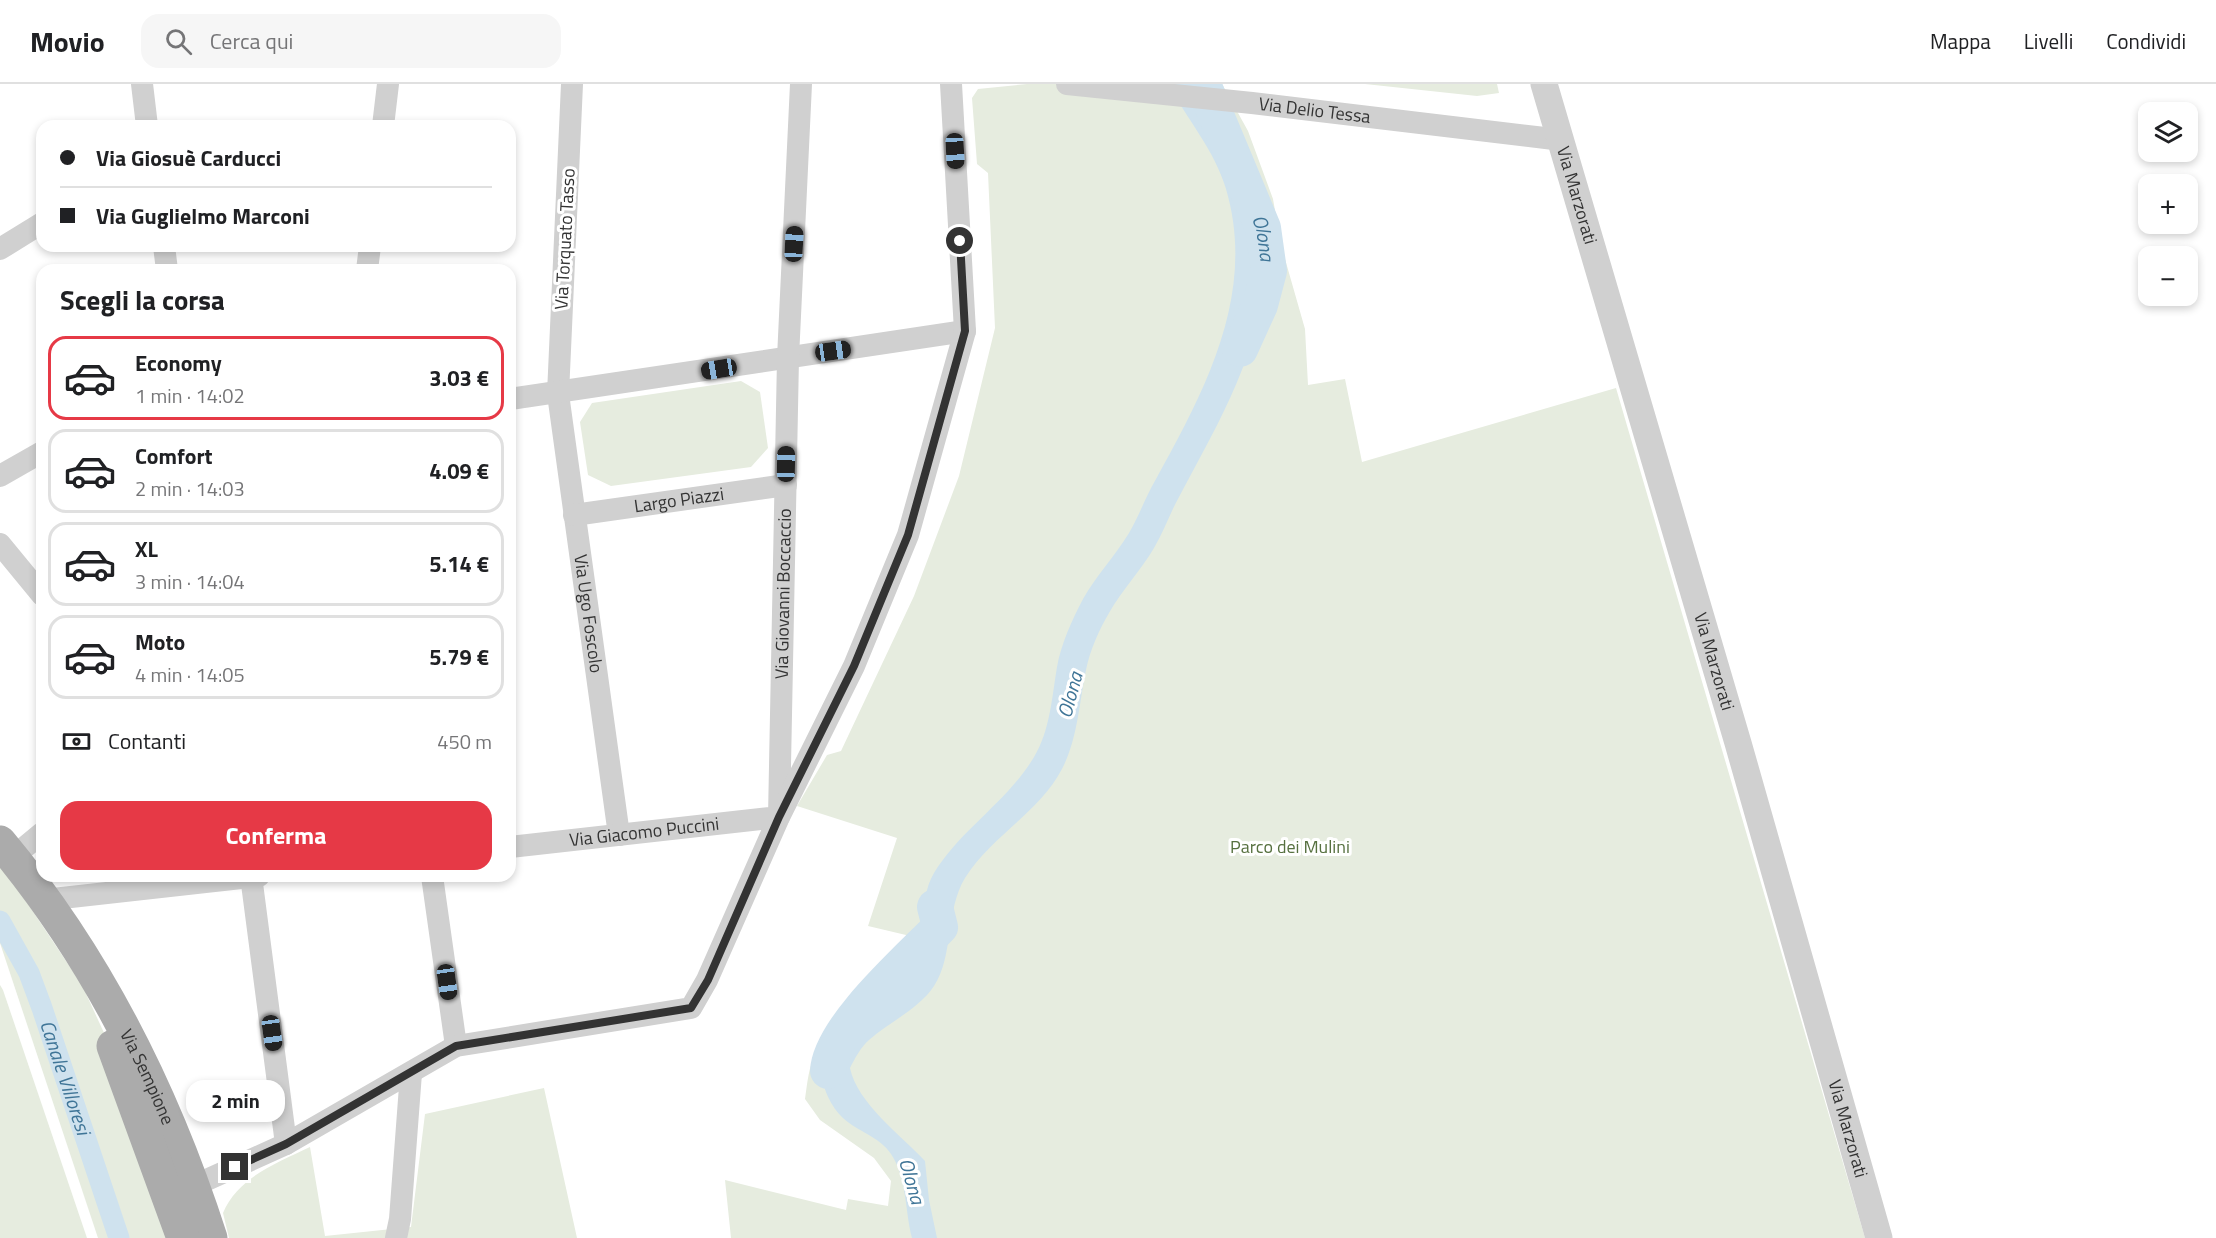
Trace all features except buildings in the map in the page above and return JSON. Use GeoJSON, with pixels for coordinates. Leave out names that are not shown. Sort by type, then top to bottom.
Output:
{"type":"FeatureCollection","features":[{"type":"Feature","properties":{"kind":"main road","name":"Via Sempione"},"geometry":{"type":"LineString","coordinates":[[6,850],[53,913],[96,1002],[181,1191],[211,1238]]}},
{"type":"Feature","properties":{"kind":"main road","name":"Via Sempione"},"geometry":{"type":"LineString","coordinates":[[181,1191],[183,1238]]}},
{"type":"Feature","properties":{"kind":"street"},"geometry":{"type":"LineString","coordinates":[[142,84],[146,120]]}},
{"type":"Feature","properties":{"kind":"street"},"geometry":{"type":"LineString","coordinates":[[384,120],[388,84]]}},
{"type":"Feature","properties":{"kind":"street","name":"Via Torquato Tasso"},"geometry":{"type":"LineString","coordinates":[[558,394],[572,84]]}},
{"type":"Feature","properties":{"kind":"street","name":"Via Giovanni Boccaccio"},"geometry":{"type":"LineString","coordinates":[[779,817],[789,358],[801,84]]}},
{"type":"Feature","properties":{"kind":"street"},"geometry":{"type":"LineString","coordinates":[[181,1191],[286,1144],[456,1046],[691,1008],[708,980],[779,817],[854,666],[908,535],[965,331],[951,84]]}},
{"type":"Feature","properties":{"kind":"street","name":"Via Delio Tessa"},"geometry":{"type":"LineString","coordinates":[[1067,84],[1252,103],[1562,140]]}},
{"type":"Feature","properties":{"kind":"street","name":"Via Marzorati"},"geometry":{"type":"LineString","coordinates":[[1544,84],[1738,743],[1879,1238]]}},
{"type":"Feature","properties":{"kind":"street"},"geometry":{"type":"LineString","coordinates":[[0,249],[36,227]]}},
{"type":"Feature","properties":{"kind":"street"},"geometry":{"type":"LineString","coordinates":[[516,398],[558,394],[965,331]]}},
{"type":"Feature","properties":{"kind":"street","name":"Via Ugo Foscolo"},"geometry":{"type":"LineString","coordinates":[[558,394],[619,835]]}},
{"type":"Feature","properties":{"kind":"street"},"geometry":{"type":"LineString","coordinates":[[0,476],[36,455]]}},
{"type":"Feature","properties":{"kind":"street","name":"Largo Piazzi"},"geometry":{"type":"LineString","coordinates":[[574,515],[786,485]]}},
{"type":"Feature","properties":{"kind":"street"},"geometry":{"type":"LineString","coordinates":[[0,544],[36,588]]}},
{"type":"Feature","properties":{"kind":"street","name":"Via Giacomo Puccini"},"geometry":{"type":"LineString","coordinates":[[516,846],[779,817]]}},
{"type":"Feature","properties":{"kind":"street"},"geometry":{"type":"LineString","coordinates":[[6,850],[36,836]]}},
{"type":"Feature","properties":{"kind":"street"},"geometry":{"type":"LineString","coordinates":[[53,913],[221,882]]}},
{"type":"Feature","properties":{"kind":"street"},"geometry":{"type":"LineString","coordinates":[[255,882],[286,1144]]}},
{"type":"Feature","properties":{"kind":"street"},"geometry":{"type":"LineString","coordinates":[[433,882],[456,1046]]}},
{"type":"Feature","properties":{"kind":"street"},"geometry":{"type":"LineString","coordinates":[[396,1238],[400,1219],[411,1073]]}},
{"type":"Feature","properties":{"kind":"green space","name":"Parco dei Mulini"},"geometry":{"type":"Polygon","coordinates":[[[1027,84],[1222,84],[1248,131],[1273,199],[1281,245],[1305,329],[1308,385],[1345,379],[1362,462],[1616,388],[1865,1238],[731,1238],[725,1180],[846,1210],[848,1199],[888,1206],[891,1181],[874,1158],[820,1120],[805,1099],[811,1064],[830,1026],[854,999],[910,951],[906,935],[868,926],[897,838],[797,806],[827,755],[841,751],[914,596],[959,476],[995,328],[988,173],[977,164],[972,98],[978,89],[1027,84]]]}},
{"type":"Feature","properties":{"kind":"green space"},"geometry":{"type":"Polygon","coordinates":[[[1365,84],[1497,84],[1499,93],[1477,96],[1365,84]]]}},
{"type":"Feature","properties":{"kind":"green space"},"geometry":{"type":"Polygon","coordinates":[[[741,381],[760,392],[768,448],[751,467],[611,486],[588,475],[580,422],[592,403],[741,381]]]}},
{"type":"Feature","properties":{"kind":"green space"},"geometry":{"type":"Polygon","coordinates":[[[0,862],[82,985],[128,1085],[191,1238],[98,1238],[0,943],[0,862]]]}},
{"type":"Feature","properties":{"kind":"green space"},"geometry":{"type":"Polygon","coordinates":[[[0,985],[3,990],[87,1238],[0,1238],[0,985]]]}},
{"type":"Feature","properties":{"kind":"green space"},"geometry":{"type":"Polygon","coordinates":[[[544,1088],[577,1238],[229,1238],[223,1213],[238,1190],[260,1172],[310,1147],[325,1236],[411,1227],[425,1114],[544,1088]]]}},
{"type":"Feature","properties":{"kind":"water"},"geometry":{"type":"Polygon","coordinates":[[[1168,84],[1195,84],[1232,141],[1247,178],[1259,223],[1263,266],[1260,306],[1251,344],[1220,420],[1154,548],[1114,605],[1095,640],[1086,670],[1072,745],[1062,769],[1041,799],[988,849],[965,878],[955,905],[944,961],[934,986],[920,1002],[866,1043],[850,1068],[854,1081],[870,1106],[925,1161],[929,1200],[937,1238],[912,1238],[903,1184],[896,1163],[881,1143],[849,1123],[838,1113],[824,1086],[822,1064],[827,1050],[836,1037],[848,1025],[891,993],[913,970],[921,947],[926,897],[934,873],[957,843],[1011,788],[1034,757],[1044,736],[1059,658],[1071,624],[1088,591],[1133,526],[1192,411],[1221,340],[1230,303],[1235,266],[1234,228],[1226,189],[1208,148],[1168,84]]]}},
{"type":"Feature","properties":{"kind":"waterway","name":"Olona"},"geometry":{"type":"LineString","coordinates":[[1203,84],[1263,228],[1269,271],[1260,305],[1240,349]]}},
{"type":"Feature","properties":{"kind":"waterway","name":"Olona"},"geometry":{"type":"LineString","coordinates":[[828,1071],[832,1054],[856,1015],[891,975],[940,927],[935,907]]}},
{"type":"Feature","properties":{"kind":"waterway","name":"Canale Villoresi"},"geometry":{"type":"LineString","coordinates":[[0,921],[29,973],[119,1238]]}},
{"type":"Feature","properties":{"kind":"route"},"geometry":{"type":"LineString","coordinates":[[235,1167],[286,1144],[456,1046],[691,1008],[708,980],[779,817],[854,666],[908,535],[965,331],[960,241]]}}]}
